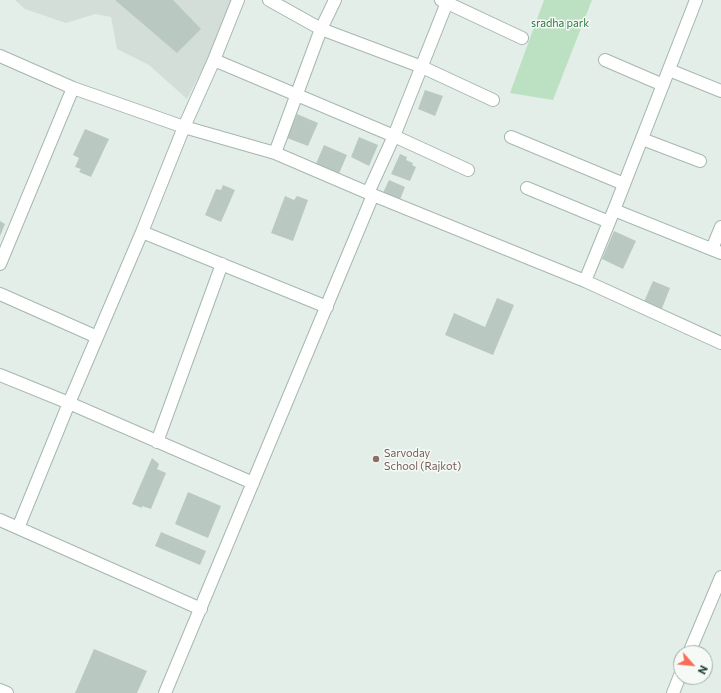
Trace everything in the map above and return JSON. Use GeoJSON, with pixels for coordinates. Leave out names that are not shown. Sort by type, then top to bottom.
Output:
{"type":"FeatureCollection","features":[{"type":"Feature","properties":{"kind":"street"},"geometry":{"type":"LineString","coordinates":[[18,528],[238,0]]}},
{"type":"Feature","properties":{"kind":"street"},"geometry":{"type":"LineString","coordinates":[[269,0],[321,28],[422,67],[493,100]]}},
{"type":"Feature","properties":{"kind":"street"},"geometry":{"type":"LineString","coordinates":[[275,153],[321,28],[335,0]]}},
{"type":"Feature","properties":{"kind":"street"},"geometry":{"type":"LineString","coordinates":[[585,281],[696,0]]}},
{"type":"Feature","properties":{"kind":"street"},"geometry":{"type":"LineString","coordinates":[[165,693],[327,307],[422,67],[445,1],[522,38]]}},
{"type":"Feature","properties":{"kind":"street"},"geometry":{"type":"LineString","coordinates":[[0,56],[73,88],[184,127],[275,153],[371,194],[585,281],[721,343]]}},
{"type":"Feature","properties":{"kind":"street"},"geometry":{"type":"LineString","coordinates":[[214,60],[394,136],[468,170]]}},
{"type":"Feature","properties":{"kind":"street"},"geometry":{"type":"LineString","coordinates":[[605,60],[663,85]]}},
{"type":"Feature","properties":{"kind":"street"},"geometry":{"type":"LineString","coordinates":[[669,70],[721,91]]}},
{"type":"Feature","properties":{"kind":"street"},"geometry":{"type":"LineString","coordinates":[[0,264],[73,88]]}},
{"type":"Feature","properties":{"kind":"street"},"geometry":{"type":"LineString","coordinates":[[511,137],[624,184]]}},
{"type":"Feature","properties":{"kind":"street"},"geometry":{"type":"LineString","coordinates":[[642,139],[700,161]]}},
{"type":"Feature","properties":{"kind":"street"},"geometry":{"type":"LineString","coordinates":[[527,188],[609,222]]}},
{"type":"Feature","properties":{"kind":"street"},"geometry":{"type":"LineString","coordinates":[[614,210],[717,251],[721,227]]}},
{"type":"Feature","properties":{"kind":"street"},"geometry":{"type":"LineString","coordinates":[[142,232],[327,307]]}},
{"type":"Feature","properties":{"kind":"street"},"geometry":{"type":"LineString","coordinates":[[157,442],[222,264]]}},
{"type":"Feature","properties":{"kind":"street"},"geometry":{"type":"LineString","coordinates":[[0,294],[97,336]]}},
{"type":"Feature","properties":{"kind":"street"},"geometry":{"type":"LineString","coordinates":[[0,375],[69,403],[253,483]]}},
{"type":"Feature","properties":{"kind":"street"},"geometry":{"type":"LineString","coordinates":[[0,520],[201,609]]}},
{"type":"Feature","properties":{"kind":"street"},"geometry":{"type":"LineString","coordinates":[[692,645],[721,577]]}},
{"type":"Feature","properties":{"kind":"street"},"geometry":{"type":"LineString","coordinates":[[0,690],[7,693]]}},
{"type":"Feature","properties":{"kind":"shaded area"},"geometry":{"type":"Polygon","coordinates":[[[15,0],[231,0],[206,62],[187,99],[149,65],[117,49],[111,17],[95,14],[66,23],[25,9],[15,0]]]}},
{"type":"Feature","properties":{"kind":"green space","name":"sradha park"},"geometry":{"type":"Polygon","coordinates":[[[544,0],[592,0],[553,100],[510,93],[544,0]]]}},
{"type":"Feature","properties":{"kind":"building"},"geometry":{"type":"Polygon","coordinates":[[[115,0],[173,0],[201,29],[177,53],[115,0]]]}},
{"type":"Feature","properties":{"kind":"building"},"geometry":{"type":"Polygon","coordinates":[[[425,90],[443,96],[435,116],[418,109],[425,90]]]}},
{"type":"Feature","properties":{"kind":"building"},"geometry":{"type":"Polygon","coordinates":[[[297,114],[318,123],[308,146],[287,138],[297,114]]]}},
{"type":"Feature","properties":{"kind":"building"},"geometry":{"type":"Polygon","coordinates":[[[85,129],[109,139],[91,177],[79,172],[81,169],[75,167],[79,158],[73,155],[85,129]]]}},
{"type":"Feature","properties":{"kind":"building"},"geometry":{"type":"Polygon","coordinates":[[[359,137],[378,145],[369,166],[351,157],[359,137]]]}},
{"type":"Feature","properties":{"kind":"building"},"geometry":{"type":"Polygon","coordinates":[[[324,145],[347,155],[338,176],[315,166],[324,145]]]}},
{"type":"Feature","properties":{"kind":"building"},"geometry":{"type":"Polygon","coordinates":[[[400,154],[407,157],[406,160],[413,163],[412,165],[416,167],[410,181],[391,174],[400,154]]]}},
{"type":"Feature","properties":{"kind":"building"},"geometry":{"type":"Polygon","coordinates":[[[389,180],[405,187],[399,202],[382,195],[389,180]]]}},
{"type":"Feature","properties":{"kind":"building"},"geometry":{"type":"Polygon","coordinates":[[[223,185],[235,190],[221,222],[205,215],[216,189],[221,190],[223,185]]]}},
{"type":"Feature","properties":{"kind":"building"},"geometry":{"type":"Polygon","coordinates":[[[285,196],[294,200],[297,196],[308,200],[293,241],[271,233],[285,196]]]}},
{"type":"Feature","properties":{"kind":"building"},"geometry":{"type":"Polygon","coordinates":[[[0,221],[5,224],[0,236],[0,221]]]}},
{"type":"Feature","properties":{"kind":"building"},"geometry":{"type":"Polygon","coordinates":[[[614,231],[636,241],[623,269],[602,259],[614,231]]]}},
{"type":"Feature","properties":{"kind":"building"},"geometry":{"type":"Polygon","coordinates":[[[653,281],[670,288],[661,311],[643,304],[653,281]]]}},
{"type":"Feature","properties":{"kind":"building"},"geometry":{"type":"Polygon","coordinates":[[[497,298],[514,305],[493,355],[445,335],[454,313],[485,327],[497,298]]]}},
{"type":"Feature","properties":{"kind":"building"},"geometry":{"type":"Polygon","coordinates":[[[152,458],[159,464],[157,469],[166,473],[151,509],[142,506],[142,508],[132,504],[152,458]]]}},
{"type":"Feature","properties":{"kind":"building"},"geometry":{"type":"Polygon","coordinates":[[[188,492],[221,506],[208,538],[175,524],[188,492]]]}},
{"type":"Feature","properties":{"kind":"building"},"geometry":{"type":"Polygon","coordinates":[[[161,532],[206,551],[200,565],[155,546],[161,532]]]}},
{"type":"Feature","properties":{"kind":"building"},"geometry":{"type":"Polygon","coordinates":[[[94,649],[147,671],[137,693],[75,693],[94,649]]]}},
{"type":"Feature","properties":{"kind":"place","name":"Sarvoday School (Rajkot)"},"geometry":{"type":"Point","coordinates":[376,459]}}]}
